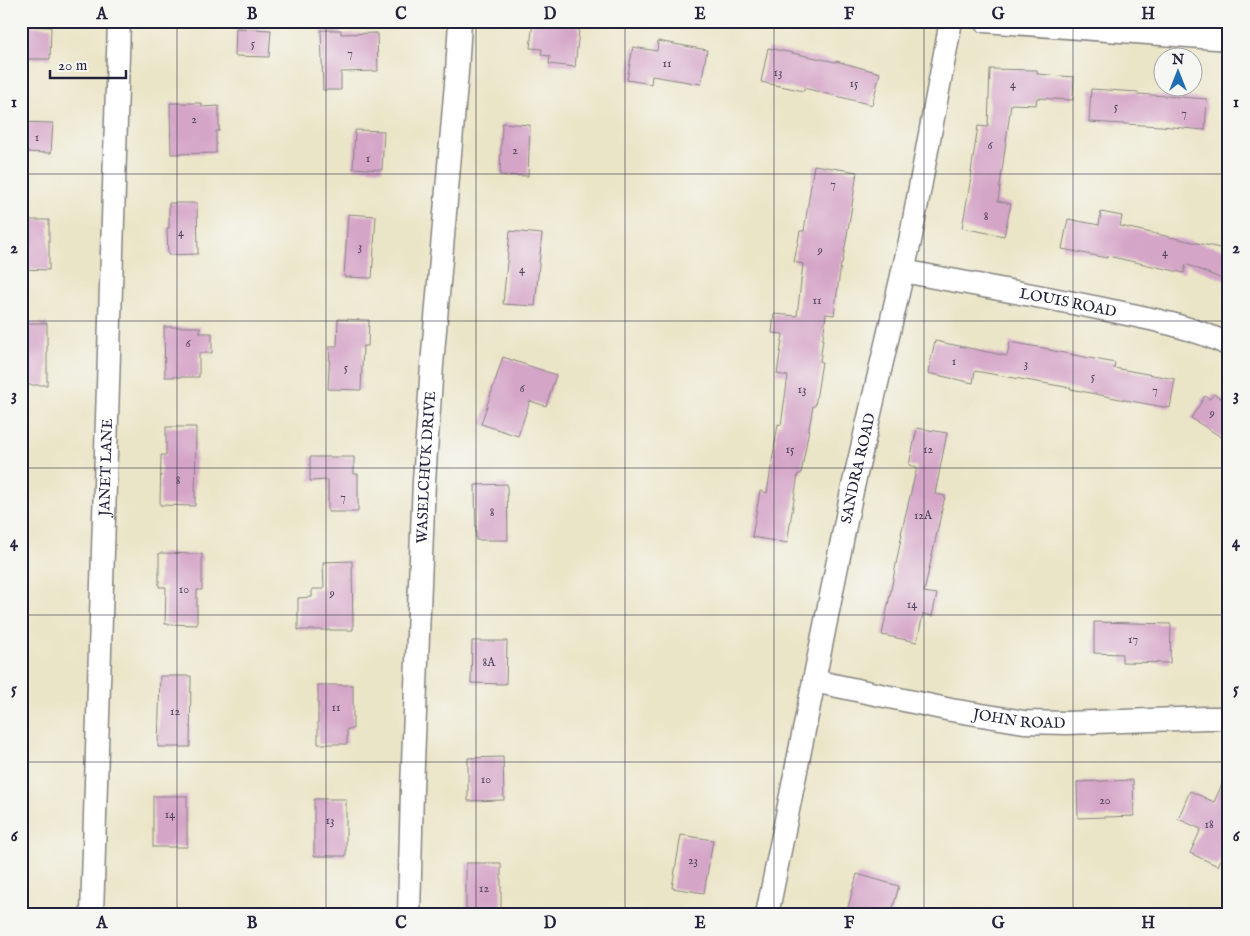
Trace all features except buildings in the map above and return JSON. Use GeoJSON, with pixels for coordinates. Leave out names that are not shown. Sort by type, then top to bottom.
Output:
{"type":"FeatureCollection","features":[{"type":"Feature","properties":{"kind":"street","name":"JANET LANE"},"geometry":{"type":"LineString","coordinates":[[92,915],[119,21]]}},
{"type":"Feature","properties":{"kind":"street","name":"WASELCHUK DRIVE"},"geometry":{"type":"LineString","coordinates":[[409,915],[424,481],[460,21]]}},
{"type":"Feature","properties":{"kind":"street","name":"SANDRA ROAD"},"geometry":{"type":"LineString","coordinates":[[767,915],[852,491],[910,241],[951,21]]}},
{"type":"Feature","properties":{"kind":"street"},"geometry":{"type":"LineString","coordinates":[[984,21],[1229,39]]}},
{"type":"Feature","properties":{"kind":"street","name":"LOUIS ROAD"},"geometry":{"type":"LineString","coordinates":[[903,271],[1143,317],[1183,328],[1229,345]]}},
{"type":"Feature","properties":{"kind":"street","name":"JOHN ROAD"},"geometry":{"type":"LineString","coordinates":[[814,681],[951,710],[1024,722],[1067,723],[1229,718]]}}]}
